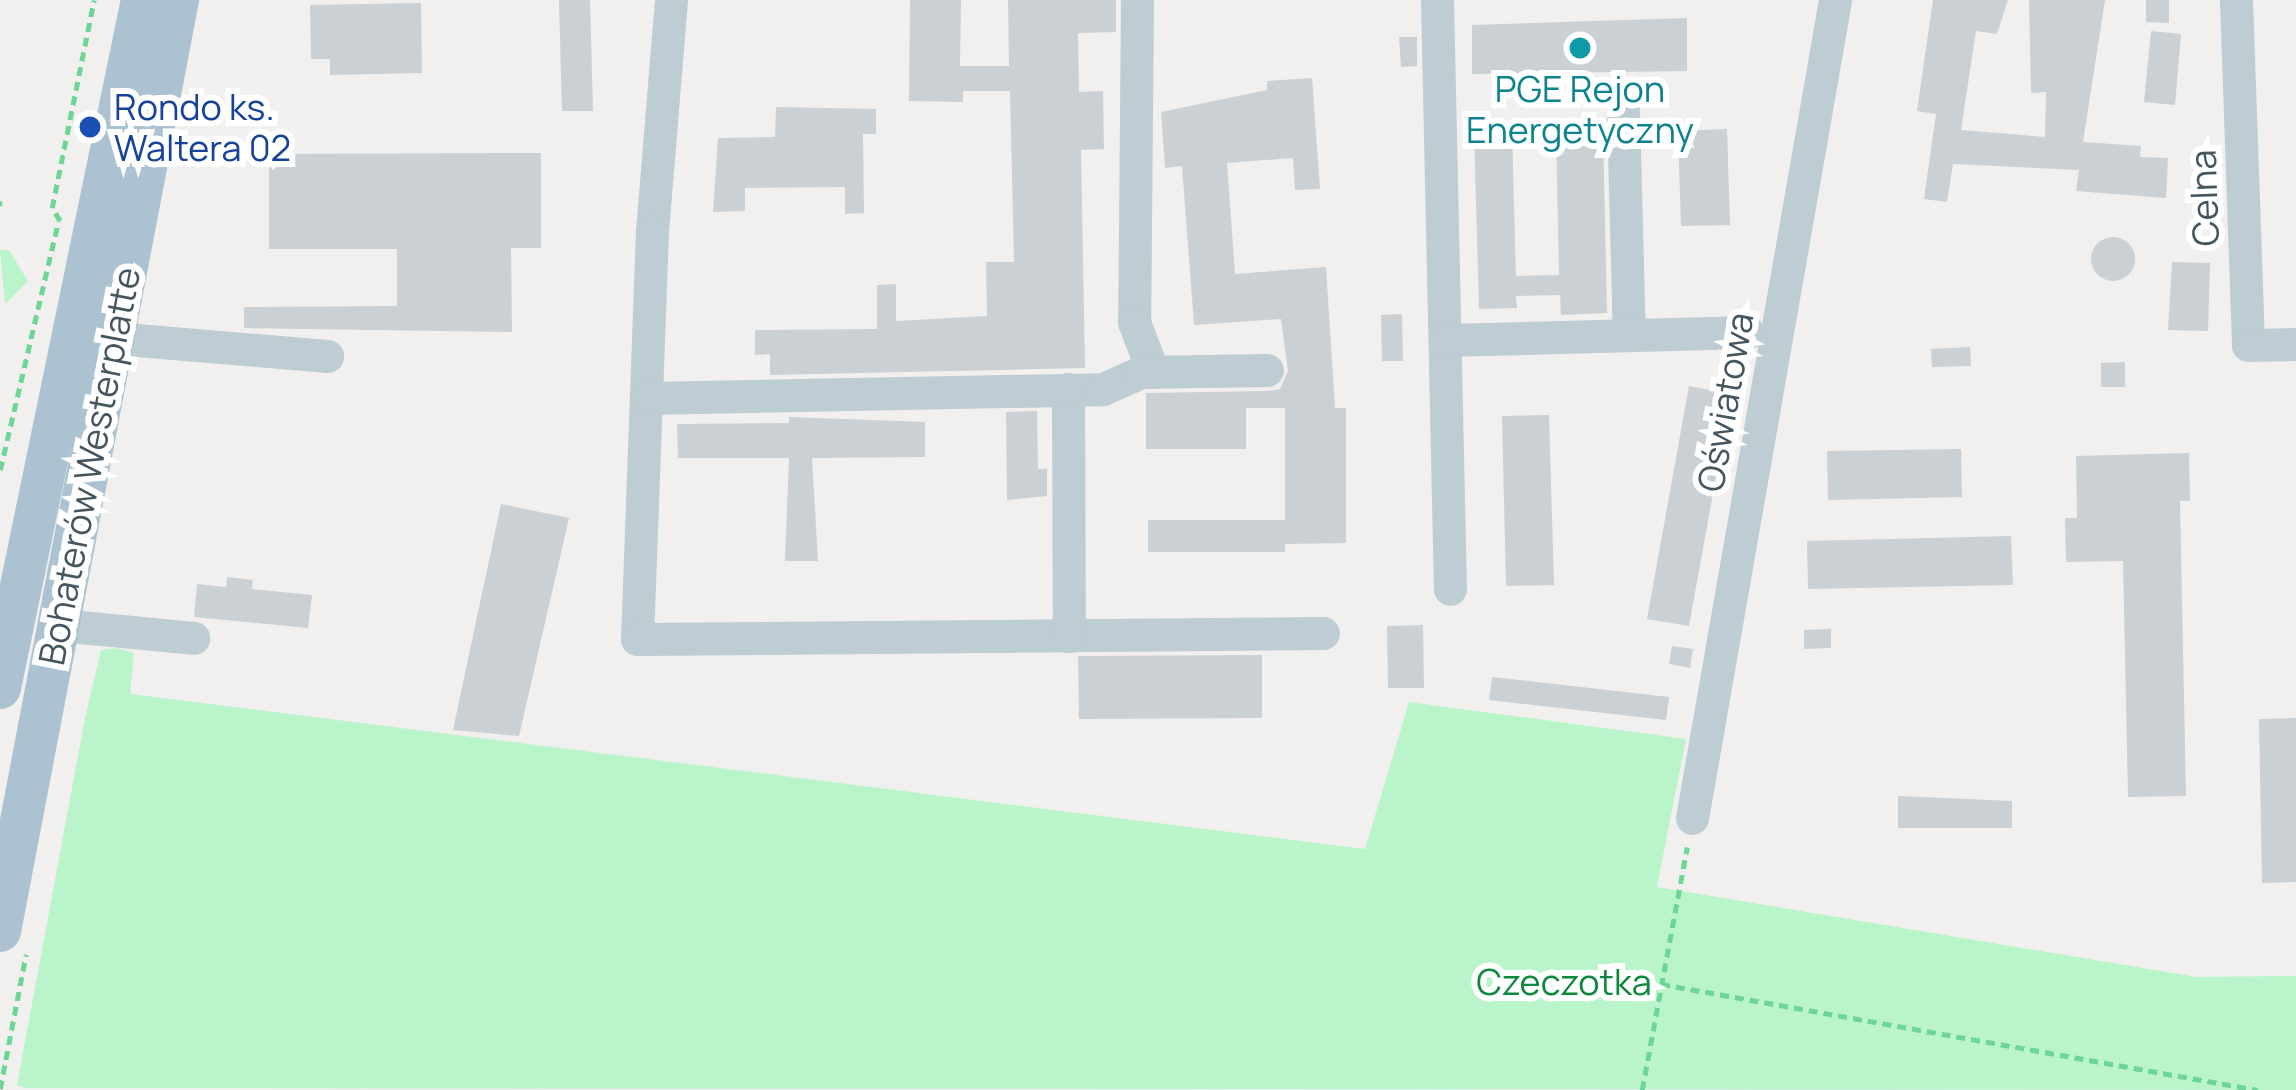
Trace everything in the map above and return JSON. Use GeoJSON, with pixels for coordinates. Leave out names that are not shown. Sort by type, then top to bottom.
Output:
{"type":"FeatureCollection","features":[{"type":"Feature","properties":{"kind":"main road","name":"Bohaterów Westerplatte"},"geometry":{"type":"LineString","coordinates":[[2,662],[142,0]]}},
{"type":"Feature","properties":{"kind":"main road","name":"Bohaterów Westerplatte"},"geometry":{"type":"LineString","coordinates":[[0,931],[178,0]]}},
{"type":"Feature","properties":{"kind":"street"},"geometry":{"type":"LineString","coordinates":[[671,0],[646,398],[641,642],[1323,633]]}},
{"type":"Feature","properties":{"kind":"street"},"geometry":{"type":"LineString","coordinates":[[1137,0],[1134,322],[1153,372]]}},
{"type":"Feature","properties":{"kind":"street"},"geometry":{"type":"LineString","coordinates":[[1437,0],[1450,590]]}},
{"type":"Feature","properties":{"kind":"street","name":"Oświatowa"},"geometry":{"type":"LineString","coordinates":[[1692,818],[1835,0]]}},
{"type":"Feature","properties":{"kind":"street","name":"Celna"},"geometry":{"type":"LineString","coordinates":[[2236,0],[2248,345],[2296,344]]}},
{"type":"Feature","properties":{"kind":"street"},"geometry":{"type":"LineString","coordinates":[[1623,112],[1630,335]]}},
{"type":"Feature","properties":{"kind":"street"},"geometry":{"type":"LineString","coordinates":[[1445,340],[1748,332]]}},
{"type":"Feature","properties":{"kind":"street"},"geometry":{"type":"LineString","coordinates":[[113,338],[327,356]]}},
{"type":"Feature","properties":{"kind":"street"},"geometry":{"type":"LineString","coordinates":[[646,398],[1103,388],[1153,372],[1267,370]]}},
{"type":"Feature","properties":{"kind":"street"},"geometry":{"type":"LineString","coordinates":[[1068,389],[1070,637]]}},
{"type":"Feature","properties":{"kind":"street"},"geometry":{"type":"LineString","coordinates":[[59,625],[193,638]]}},
{"type":"Feature","properties":{"kind":"path"},"geometry":{"type":"LineString","coordinates":[[13,471],[68,233],[52,208],[94,0]]}},
{"type":"Feature","properties":{"kind":"path"},"geometry":{"type":"LineString","coordinates":[[0,470],[106,0]]}},
{"type":"Feature","properties":{"kind":"path"},"geometry":{"type":"LineString","coordinates":[[1642,1090],[1692,818]]}},
{"type":"Feature","properties":{"kind":"path"},"geometry":{"type":"LineString","coordinates":[[1661,984],[2258,1090]]}},
{"type":"Feature","properties":{"kind":"green space"},"geometry":{"type":"Polygon","coordinates":[[[0,250],[9,250],[28,281],[5,304],[0,250]]]}},
{"type":"Feature","properties":{"kind":"green space","name":"Czeczotka"},"geometry":{"type":"Polygon","coordinates":[[[101,650],[134,653],[130,694],[1365,849],[1409,702],[1686,739],[1657,887],[2196,977],[2296,976],[2296,1090],[27,1088],[17,1085],[85,718],[101,650]]]}},
{"type":"Feature","properties":{"kind":"building"},"geometry":{"type":"Polygon","coordinates":[[[559,0],[590,0],[593,111],[562,111],[559,0]]]}},
{"type":"Feature","properties":{"kind":"building"},"geometry":{"type":"Polygon","coordinates":[[[910,0],[961,0],[960,66],[1009,66],[1008,0],[1116,0],[1116,32],[1078,33],[1079,92],[1103,91],[1104,149],[1081,150],[1085,368],[770,375],[770,354],[755,355],[755,330],[877,329],[877,285],[896,284],[896,321],[987,316],[986,262],[1014,262],[1010,91],[963,91],[963,102],[909,101],[910,0]]]}},
{"type":"Feature","properties":{"kind":"building"},"geometry":{"type":"Polygon","coordinates":[[[1933,0],[2008,0],[1997,34],[1976,31],[1961,130],[2045,137],[2046,92],[2031,93],[2029,0],[2105,0],[2083,142],[2141,146],[2140,157],[2168,158],[2166,198],[2076,191],[2079,170],[1953,164],[1947,202],[1924,199],[1936,114],[1917,111],[1933,0]]]}},
{"type":"Feature","properties":{"kind":"building"},"geometry":{"type":"Polygon","coordinates":[[[2146,0],[2169,0],[2169,23],[2146,22],[2146,0]]]}},
{"type":"Feature","properties":{"kind":"building"},"geometry":{"type":"Polygon","coordinates":[[[421,3],[422,73],[330,75],[330,59],[311,59],[310,5],[421,3]]]}},
{"type":"Feature","properties":{"kind":"building","name":"PGE Rejon Energetyczny"},"geometry":{"type":"Polygon","coordinates":[[[1687,18],[1687,71],[1472,74],[1472,25],[1687,18]]]}},
{"type":"Feature","properties":{"kind":"building"},"geometry":{"type":"Polygon","coordinates":[[[2151,31],[2181,34],[2175,105],[2144,102],[2151,31]]]}},
{"type":"Feature","properties":{"kind":"building"},"geometry":{"type":"Polygon","coordinates":[[[1399,37],[1417,37],[1417,66],[1401,67],[1399,37]]]}},
{"type":"Feature","properties":{"kind":"building"},"geometry":{"type":"Polygon","coordinates":[[[1312,78],[1320,189],[1295,190],[1293,158],[1227,163],[1235,274],[1326,267],[1335,408],[1346,408],[1346,543],[1285,544],[1285,552],[1148,552],[1148,520],[1285,520],[1285,408],[1246,408],[1246,449],[1146,449],[1146,393],[1268,391],[1280,389],[1288,371],[1281,319],[1194,325],[1182,166],[1165,168],[1161,112],[1267,90],[1267,81],[1312,78]]]}},
{"type":"Feature","properties":{"kind":"building"},"geometry":{"type":"Polygon","coordinates":[[[776,107],[876,109],[876,134],[863,134],[864,213],[845,214],[845,187],[745,188],[745,211],[713,212],[718,138],[775,137],[776,107]]]}},
{"type":"Feature","properties":{"kind":"building"},"geometry":{"type":"Polygon","coordinates":[[[1727,129],[1730,225],[1681,226],[1678,131],[1727,129]]]}},
{"type":"Feature","properties":{"kind":"building"},"geometry":{"type":"Polygon","coordinates":[[[1512,131],[1516,276],[1559,275],[1556,133],[1603,132],[1607,313],[1561,315],[1560,295],[1516,296],[1517,308],[1479,309],[1474,132],[1512,131]]]}},
{"type":"Feature","properties":{"kind":"building"},"geometry":{"type":"Polygon","coordinates":[[[541,153],[541,248],[511,248],[512,332],[244,328],[244,307],[397,306],[397,249],[269,249],[269,154],[541,153]]]}},
{"type":"Feature","properties":{"kind":"building"},"geometry":{"type":"Polygon","coordinates":[[[2113,237],[2129,243],[2135,259],[2129,275],[2113,281],[2097,275],[2091,259],[2097,243],[2113,237]]]}},
{"type":"Feature","properties":{"kind":"building"},"geometry":{"type":"Polygon","coordinates":[[[2172,262],[2210,263],[2208,331],[2168,330],[2172,262]]]}},
{"type":"Feature","properties":{"kind":"building"},"geometry":{"type":"Polygon","coordinates":[[[1402,314],[1403,361],[1382,361],[1381,315],[1402,314]]]}},
{"type":"Feature","properties":{"kind":"building"},"geometry":{"type":"Polygon","coordinates":[[[1970,347],[1971,366],[1932,367],[1931,349],[1970,347]]]}},
{"type":"Feature","properties":{"kind":"building"},"geometry":{"type":"Polygon","coordinates":[[[2125,362],[2125,387],[2101,387],[2101,363],[2125,362]]]}},
{"type":"Feature","properties":{"kind":"building"},"geometry":{"type":"Polygon","coordinates":[[[1689,386],[1731,394],[1689,626],[1647,619],[1689,386]]]}},
{"type":"Feature","properties":{"kind":"building"},"geometry":{"type":"Polygon","coordinates":[[[1037,411],[1038,469],[1047,469],[1047,496],[1007,500],[1006,412],[1037,411]]]}},
{"type":"Feature","properties":{"kind":"building"},"geometry":{"type":"Polygon","coordinates":[[[1549,415],[1554,585],[1506,586],[1502,416],[1549,415]]]}},
{"type":"Feature","properties":{"kind":"building"},"geometry":{"type":"Polygon","coordinates":[[[789,417],[925,422],[925,457],[812,458],[818,561],[785,561],[789,458],[678,458],[677,424],[789,423],[789,417]]]}},
{"type":"Feature","properties":{"kind":"building"},"geometry":{"type":"Polygon","coordinates":[[[1961,449],[1962,497],[1828,500],[1827,451],[1961,449]]]}},
{"type":"Feature","properties":{"kind":"building"},"geometry":{"type":"Polygon","coordinates":[[[2189,453],[2190,501],[2180,501],[2186,796],[2128,797],[2123,561],[2066,562],[2065,518],[2077,518],[2076,456],[2189,453]]]}},
{"type":"Feature","properties":{"kind":"building"},"geometry":{"type":"Polygon","coordinates":[[[501,504],[569,518],[519,736],[453,730],[501,504]]]}},
{"type":"Feature","properties":{"kind":"building"},"geometry":{"type":"Polygon","coordinates":[[[2011,536],[2013,585],[1808,589],[1807,541],[2011,536]]]}},
{"type":"Feature","properties":{"kind":"building"},"geometry":{"type":"Polygon","coordinates":[[[227,577],[253,580],[252,589],[312,595],[308,628],[194,617],[197,584],[226,587],[227,577]]]}},
{"type":"Feature","properties":{"kind":"building"},"geometry":{"type":"Polygon","coordinates":[[[1423,625],[1424,688],[1388,688],[1387,626],[1423,625]]]}},
{"type":"Feature","properties":{"kind":"building"},"geometry":{"type":"Polygon","coordinates":[[[1831,629],[1831,648],[1804,649],[1804,630],[1831,629]]]}},
{"type":"Feature","properties":{"kind":"building"},"geometry":{"type":"Polygon","coordinates":[[[1672,646],[1693,649],[1690,668],[1669,664],[1672,646]]]}},
{"type":"Feature","properties":{"kind":"building"},"geometry":{"type":"Polygon","coordinates":[[[1262,655],[1262,718],[1079,719],[1078,656],[1262,655]]]}},
{"type":"Feature","properties":{"kind":"building"},"geometry":{"type":"Polygon","coordinates":[[[1492,677],[1669,697],[1666,720],[1489,700],[1492,677]]]}},
{"type":"Feature","properties":{"kind":"building"},"geometry":{"type":"Polygon","coordinates":[[[2296,718],[2296,882],[2262,883],[2259,719],[2296,718]]]}},
{"type":"Feature","properties":{"kind":"building"},"geometry":{"type":"Polygon","coordinates":[[[1898,796],[2012,801],[2012,828],[1898,828],[1898,796]]]}},
{"type":"Feature","properties":{"kind":"place","name":"PGE Rejon Energetyczny"},"geometry":{"type":"Point","coordinates":[1580,48]}},
{"type":"Feature","properties":{"kind":"place","name":"Rondo ks. Waltera 02"},"geometry":{"type":"Point","coordinates":[90,127]}}]}
